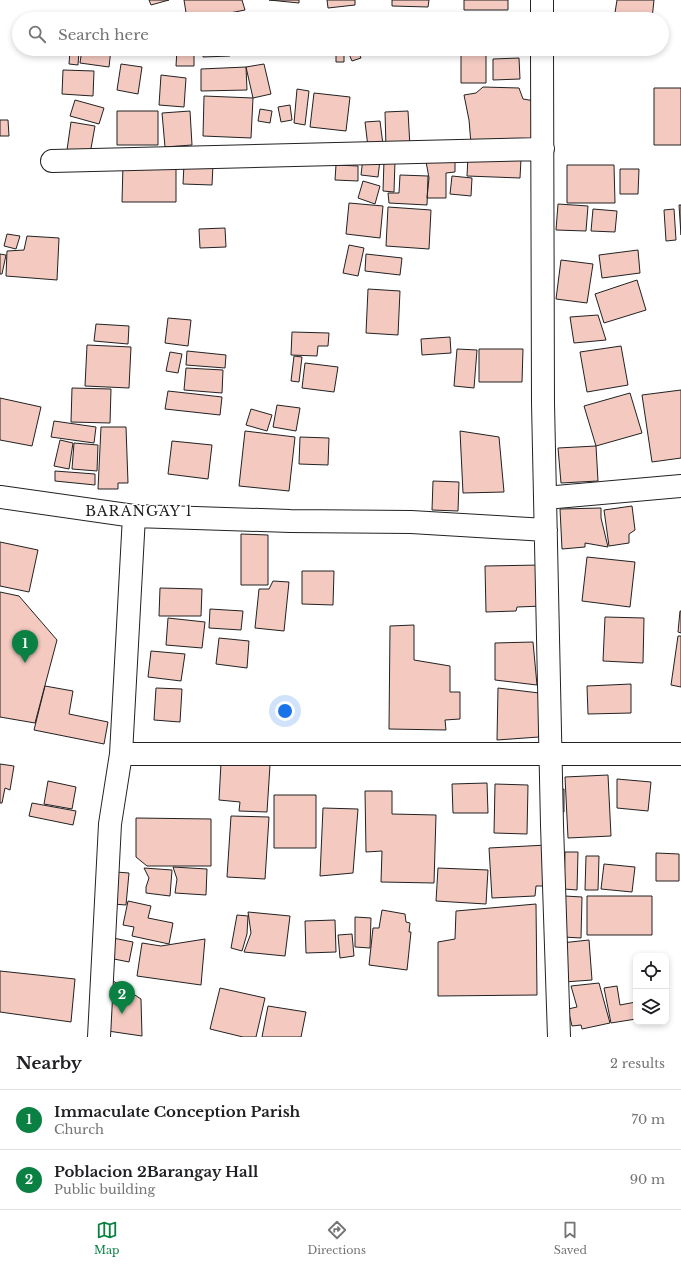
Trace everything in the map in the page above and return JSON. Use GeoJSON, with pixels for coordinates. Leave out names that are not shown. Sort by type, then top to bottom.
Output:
{"type":"FeatureCollection","features":[{"type":"Feature","properties":{"kind":"street"},"geometry":{"type":"LineString","coordinates":[[542,0],[542,12]]}},
{"type":"Feature","properties":{"kind":"street"},"geometry":{"type":"LineString","coordinates":[[542,56],[543,403],[550,754],[559,1037]]}},
{"type":"Feature","properties":{"kind":"street"},"geometry":{"type":"LineString","coordinates":[[52,161],[543,149]]}},
{"type":"Feature","properties":{"kind":"street"},"geometry":{"type":"LineString","coordinates":[[545,498],[681,486]]}},
{"type":"Feature","properties":{"kind":"street"},"geometry":{"type":"LineString","coordinates":[[0,497],[134,516],[290,521],[411,522],[546,530]]}},
{"type":"Feature","properties":{"kind":"street"},"geometry":{"type":"LineString","coordinates":[[98,1037],[110,824],[121,754],[134,516]]}},
{"type":"Feature","properties":{"kind":"street"},"geometry":{"type":"LineString","coordinates":[[121,754],[681,754]]}},
{"type":"Feature","properties":{"kind":"building"},"geometry":{"type":"Polygon","coordinates":[[[149,0],[169,0],[151,5],[149,0]]]}},
{"type":"Feature","properties":{"kind":"building"},"geometry":{"type":"Polygon","coordinates":[[[184,0],[242,0],[245,10],[235,12],[186,12],[184,0]]]}},
{"type":"Feature","properties":{"kind":"building"},"geometry":{"type":"Polygon","coordinates":[[[269,0],[299,0],[299,3],[269,0]]]}},
{"type":"Feature","properties":{"kind":"building"},"geometry":{"type":"Polygon","coordinates":[[[327,0],[355,0],[355,5],[328,8],[327,0]]]}},
{"type":"Feature","properties":{"kind":"building"},"geometry":{"type":"Polygon","coordinates":[[[392,0],[429,0],[428,7],[392,6],[392,0]]]}},
{"type":"Feature","properties":{"kind":"building"},"geometry":{"type":"Polygon","coordinates":[[[464,0],[508,0],[508,10],[464,10],[464,0]]]}},
{"type":"Feature","properties":{"kind":"building"},"geometry":{"type":"Polygon","coordinates":[[[617,0],[654,0],[653,12],[615,12],[617,0]]]}},
{"type":"Feature","properties":{"kind":"building"},"geometry":{"type":"Polygon","coordinates":[[[70,56],[79,56],[78,65],[69,64],[70,56]]]}},
{"type":"Feature","properties":{"kind":"building"},"geometry":{"type":"Polygon","coordinates":[[[81,56],[110,56],[109,67],[80,63],[81,56]]]}},
{"type":"Feature","properties":{"kind":"building"},"geometry":{"type":"Polygon","coordinates":[[[177,56],[194,56],[194,66],[176,66],[177,56]]]}},
{"type":"Feature","properties":{"kind":"building"},"geometry":{"type":"Polygon","coordinates":[[[203,56],[230,56],[203,57],[203,56]]]}},
{"type":"Feature","properties":{"kind":"building"},"geometry":{"type":"Polygon","coordinates":[[[336,56],[344,56],[344,62],[336,62],[336,56]]]}},
{"type":"Feature","properties":{"kind":"building"},"geometry":{"type":"Polygon","coordinates":[[[350,56],[360,56],[361,58],[352,61],[350,56]]]}},
{"type":"Feature","properties":{"kind":"building"},"geometry":{"type":"Polygon","coordinates":[[[461,56],[486,56],[486,83],[461,83],[461,56]]]}},
{"type":"Feature","properties":{"kind":"building"},"geometry":{"type":"Polygon","coordinates":[[[519,58],[520,79],[493,80],[493,59],[519,58]]]}},
{"type":"Feature","properties":{"kind":"building"},"geometry":{"type":"Polygon","coordinates":[[[121,64],[142,67],[138,94],[117,90],[121,64]]]}},
{"type":"Feature","properties":{"kind":"building"},"geometry":{"type":"Polygon","coordinates":[[[264,64],[271,94],[253,98],[246,67],[264,64]]]}},
{"type":"Feature","properties":{"kind":"building"},"geometry":{"type":"Polygon","coordinates":[[[246,67],[247,90],[201,91],[201,69],[246,67]]]}},
{"type":"Feature","properties":{"kind":"building"},"geometry":{"type":"Polygon","coordinates":[[[63,70],[94,71],[93,96],[62,94],[63,70]]]}},
{"type":"Feature","properties":{"kind":"building"},"geometry":{"type":"Polygon","coordinates":[[[161,75],[186,78],[184,107],[159,105],[161,75]]]}},
{"type":"Feature","properties":{"kind":"building"},"geometry":{"type":"Polygon","coordinates":[[[483,87],[519,88],[523,99],[535,101],[535,141],[471,144],[469,120],[464,95],[476,93],[483,87]]]}},
{"type":"Feature","properties":{"kind":"building"},"geometry":{"type":"Polygon","coordinates":[[[654,88],[681,88],[681,145],[654,145],[654,88]]]}},
{"type":"Feature","properties":{"kind":"building"},"geometry":{"type":"Polygon","coordinates":[[[297,89],[309,91],[305,125],[294,123],[297,89]]]}},
{"type":"Feature","properties":{"kind":"building"},"geometry":{"type":"Polygon","coordinates":[[[314,93],[350,97],[346,131],[310,127],[314,93]]]}},
{"type":"Feature","properties":{"kind":"building"},"geometry":{"type":"Polygon","coordinates":[[[204,96],[253,98],[251,138],[203,136],[204,96]]]}},
{"type":"Feature","properties":{"kind":"building"},"geometry":{"type":"Polygon","coordinates":[[[75,100],[104,108],[99,124],[70,116],[75,100]]]}},
{"type":"Feature","properties":{"kind":"building"},"geometry":{"type":"Polygon","coordinates":[[[290,105],[292,120],[281,122],[278,107],[290,105]]]}},
{"type":"Feature","properties":{"kind":"building"},"geometry":{"type":"Polygon","coordinates":[[[260,109],[272,111],[270,123],[258,121],[260,109]]]}},
{"type":"Feature","properties":{"kind":"building"},"geometry":{"type":"Polygon","coordinates":[[[117,111],[158,111],[158,145],[117,145],[117,111]]]}},
{"type":"Feature","properties":{"kind":"building"},"geometry":{"type":"Polygon","coordinates":[[[190,111],[192,145],[165,147],[162,113],[190,111]]]}},
{"type":"Feature","properties":{"kind":"building"},"geometry":{"type":"Polygon","coordinates":[[[408,111],[410,147],[386,148],[385,112],[408,111]]]}},
{"type":"Feature","properties":{"kind":"building"},"geometry":{"type":"Polygon","coordinates":[[[0,120],[8,120],[9,136],[0,136],[0,120]]]}},
{"type":"Feature","properties":{"kind":"building"},"geometry":{"type":"Polygon","coordinates":[[[380,121],[383,145],[368,147],[365,122],[380,121]]]}},
{"type":"Feature","properties":{"kind":"building"},"geometry":{"type":"Polygon","coordinates":[[[71,122],[95,126],[90,154],[67,150],[71,122]]]}},
{"type":"Feature","properties":{"kind":"building"},"geometry":{"type":"Polygon","coordinates":[[[425,156],[455,156],[455,172],[446,173],[446,198],[427,198],[429,178],[425,156]]]}},
{"type":"Feature","properties":{"kind":"building"},"geometry":{"type":"Polygon","coordinates":[[[468,156],[521,159],[520,178],[467,176],[468,156]]]}},
{"type":"Feature","properties":{"kind":"building"},"geometry":{"type":"Polygon","coordinates":[[[363,158],[380,160],[378,177],[361,175],[363,158]]]}},
{"type":"Feature","properties":{"kind":"building"},"geometry":{"type":"Polygon","coordinates":[[[384,160],[395,161],[394,192],[383,191],[384,160]]]}},
{"type":"Feature","properties":{"kind":"building"},"geometry":{"type":"Polygon","coordinates":[[[123,163],[176,164],[176,202],[122,202],[123,163]]]}},
{"type":"Feature","properties":{"kind":"building"},"geometry":{"type":"Polygon","coordinates":[[[184,164],[213,165],[212,185],[183,184],[184,164]]]}},
{"type":"Feature","properties":{"kind":"building"},"geometry":{"type":"Polygon","coordinates":[[[336,165],[358,166],[358,181],[335,180],[336,165]]]}},
{"type":"Feature","properties":{"kind":"building"},"geometry":{"type":"Polygon","coordinates":[[[567,165],[614,165],[615,203],[567,203],[567,165]]]}},
{"type":"Feature","properties":{"kind":"building"},"geometry":{"type":"Polygon","coordinates":[[[620,169],[639,169],[638,194],[620,194],[620,169]]]}},
{"type":"Feature","properties":{"kind":"building"},"geometry":{"type":"Polygon","coordinates":[[[400,175],[428,176],[427,205],[389,203],[388,193],[399,193],[400,175]]]}},
{"type":"Feature","properties":{"kind":"building"},"geometry":{"type":"Polygon","coordinates":[[[452,176],[472,178],[471,196],[450,194],[452,176]]]}},
{"type":"Feature","properties":{"kind":"building"},"geometry":{"type":"Polygon","coordinates":[[[363,181],[380,186],[375,204],[358,198],[363,181]]]}},
{"type":"Feature","properties":{"kind":"building"},"geometry":{"type":"Polygon","coordinates":[[[349,203],[383,206],[380,238],[346,234],[349,203]]]}},
{"type":"Feature","properties":{"kind":"building"},"geometry":{"type":"Polygon","coordinates":[[[558,204],[588,206],[586,231],[556,230],[558,204]]]}},
{"type":"Feature","properties":{"kind":"building"},"geometry":{"type":"Polygon","coordinates":[[[679,205],[681,205],[681,235],[679,205]]]}},
{"type":"Feature","properties":{"kind":"building"},"geometry":{"type":"Polygon","coordinates":[[[388,207],[431,210],[429,249],[386,246],[388,207]]]}},
{"type":"Feature","properties":{"kind":"building"},"geometry":{"type":"Polygon","coordinates":[[[593,209],[617,211],[615,232],[591,231],[593,209]]]}},
{"type":"Feature","properties":{"kind":"building"},"geometry":{"type":"Polygon","coordinates":[[[674,209],[676,240],[666,241],[664,210],[674,209]]]}},
{"type":"Feature","properties":{"kind":"building"},"geometry":{"type":"Polygon","coordinates":[[[225,228],[226,247],[200,248],[199,229],[225,228]]]}},
{"type":"Feature","properties":{"kind":"building"},"geometry":{"type":"Polygon","coordinates":[[[7,234],[20,236],[16,249],[4,246],[7,234]]]}},
{"type":"Feature","properties":{"kind":"building"},"geometry":{"type":"Polygon","coordinates":[[[27,236],[59,238],[57,280],[6,276],[7,251],[24,250],[27,236]]]}},
{"type":"Feature","properties":{"kind":"building"},"geometry":{"type":"Polygon","coordinates":[[[349,245],[364,248],[358,276],[343,273],[349,245]]]}},
{"type":"Feature","properties":{"kind":"building"},"geometry":{"type":"Polygon","coordinates":[[[638,250],[640,273],[602,278],[599,255],[638,250]]]}},
{"type":"Feature","properties":{"kind":"building"},"geometry":{"type":"Polygon","coordinates":[[[0,254],[6,255],[2,274],[0,274],[0,254]]]}},
{"type":"Feature","properties":{"kind":"building"},"geometry":{"type":"Polygon","coordinates":[[[366,254],[402,258],[400,275],[365,271],[366,254]]]}},
{"type":"Feature","properties":{"kind":"building"},"geometry":{"type":"Polygon","coordinates":[[[561,260],[593,264],[587,303],[556,299],[561,260]]]}},
{"type":"Feature","properties":{"kind":"building"},"geometry":{"type":"Polygon","coordinates":[[[637,280],[646,310],[604,323],[595,294],[637,280]]]}},
{"type":"Feature","properties":{"kind":"building"},"geometry":{"type":"Polygon","coordinates":[[[368,289],[400,291],[398,335],[366,333],[368,289]]]}},
{"type":"Feature","properties":{"kind":"building"},"geometry":{"type":"Polygon","coordinates":[[[598,315],[606,340],[574,343],[570,317],[598,315]]]}},
{"type":"Feature","properties":{"kind":"building"},"geometry":{"type":"Polygon","coordinates":[[[168,318],[191,320],[188,346],[165,343],[168,318]]]}},
{"type":"Feature","properties":{"kind":"building"},"geometry":{"type":"Polygon","coordinates":[[[96,324],[129,326],[128,344],[94,341],[96,324]]]}},
{"type":"Feature","properties":{"kind":"building"},"geometry":{"type":"Polygon","coordinates":[[[292,332],[329,333],[328,346],[318,346],[317,356],[291,355],[292,332]]]}},
{"type":"Feature","properties":{"kind":"building"},"geometry":{"type":"Polygon","coordinates":[[[450,337],[451,353],[422,355],[421,339],[450,337]]]}},
{"type":"Feature","properties":{"kind":"building"},"geometry":{"type":"Polygon","coordinates":[[[87,345],[131,347],[129,388],[85,386],[87,345]]]}},
{"type":"Feature","properties":{"kind":"building"},"geometry":{"type":"Polygon","coordinates":[[[621,346],[628,385],[587,392],[580,352],[621,346]]]}},
{"type":"Feature","properties":{"kind":"building"},"geometry":{"type":"Polygon","coordinates":[[[457,349],[477,350],[474,388],[454,386],[457,349]]]}},
{"type":"Feature","properties":{"kind":"building"},"geometry":{"type":"Polygon","coordinates":[[[479,349],[523,349],[522,382],[479,382],[479,349]]]}},
{"type":"Feature","properties":{"kind":"building"},"geometry":{"type":"Polygon","coordinates":[[[187,351],[226,355],[225,368],[186,365],[187,351]]]}},
{"type":"Feature","properties":{"kind":"building"},"geometry":{"type":"Polygon","coordinates":[[[170,352],[182,354],[178,373],[166,371],[170,352]]]}},
{"type":"Feature","properties":{"kind":"building"},"geometry":{"type":"Polygon","coordinates":[[[294,356],[302,357],[299,382],[291,381],[294,356]]]}},
{"type":"Feature","properties":{"kind":"building"},"geometry":{"type":"Polygon","coordinates":[[[305,363],[338,367],[334,392],[302,388],[305,363]]]}},
{"type":"Feature","properties":{"kind":"building"},"geometry":{"type":"Polygon","coordinates":[[[186,368],[223,370],[222,393],[184,390],[186,368]]]}},
{"type":"Feature","properties":{"kind":"building"},"geometry":{"type":"Polygon","coordinates":[[[72,388],[111,389],[110,423],[71,422],[72,388]]]}},
{"type":"Feature","properties":{"kind":"building"},"geometry":{"type":"Polygon","coordinates":[[[681,390],[681,458],[652,462],[642,395],[681,390]]]}},
{"type":"Feature","properties":{"kind":"building"},"geometry":{"type":"Polygon","coordinates":[[[168,391],[222,397],[220,415],[165,409],[168,391]]]}},
{"type":"Feature","properties":{"kind":"building"},"geometry":{"type":"Polygon","coordinates":[[[630,393],[642,433],[596,446],[584,406],[630,393]]]}},
{"type":"Feature","properties":{"kind":"building"},"geometry":{"type":"Polygon","coordinates":[[[0,398],[41,407],[32,446],[0,440],[0,398]]]}},
{"type":"Feature","properties":{"kind":"building"},"geometry":{"type":"Polygon","coordinates":[[[277,405],[300,408],[296,431],[273,427],[277,405]]]}},
{"type":"Feature","properties":{"kind":"building"},"geometry":{"type":"Polygon","coordinates":[[[251,409],[272,415],[267,431],[246,425],[251,409]]]}},
{"type":"Feature","properties":{"kind":"building"},"geometry":{"type":"Polygon","coordinates":[[[54,421],[96,427],[94,443],[51,437],[54,421]]]}},
{"type":"Feature","properties":{"kind":"building"},"geometry":{"type":"Polygon","coordinates":[[[101,427],[126,427],[128,483],[118,483],[118,489],[98,489],[101,427]]]}},
{"type":"Feature","properties":{"kind":"building"},"geometry":{"type":"Polygon","coordinates":[[[245,431],[295,437],[289,491],[239,486],[245,431]]]}},
{"type":"Feature","properties":{"kind":"building"},"geometry":{"type":"Polygon","coordinates":[[[460,431],[499,437],[504,492],[463,493],[460,431]]]}},
{"type":"Feature","properties":{"kind":"building"},"geometry":{"type":"Polygon","coordinates":[[[300,437],[329,438],[328,465],[299,464],[300,437]]]}},
{"type":"Feature","properties":{"kind":"building"},"geometry":{"type":"Polygon","coordinates":[[[60,440],[73,443],[69,469],[54,466],[60,440]]]}},
{"type":"Feature","properties":{"kind":"building"},"geometry":{"type":"Polygon","coordinates":[[[172,441],[212,445],[208,479],[168,474],[172,441]]]}},
{"type":"Feature","properties":{"kind":"building"},"geometry":{"type":"Polygon","coordinates":[[[74,443],[98,445],[97,471],[72,469],[74,443]]]}},
{"type":"Feature","properties":{"kind":"building"},"geometry":{"type":"Polygon","coordinates":[[[596,446],[598,481],[561,483],[558,448],[596,446]]]}},
{"type":"Feature","properties":{"kind":"building"},"geometry":{"type":"Polygon","coordinates":[[[55,471],[95,474],[95,485],[55,481],[55,471]]]}},
{"type":"Feature","properties":{"kind":"building"},"geometry":{"type":"Polygon","coordinates":[[[433,481],[459,482],[458,511],[432,510],[433,481]]]}},
{"type":"Feature","properties":{"kind":"building"},"geometry":{"type":"Polygon","coordinates":[[[632,506],[635,530],[629,534],[629,543],[609,546],[604,510],[632,506]]]}},
{"type":"Feature","properties":{"kind":"building"},"geometry":{"type":"Polygon","coordinates":[[[601,508],[601,518],[608,547],[585,543],[585,547],[562,549],[560,509],[601,508]]]}},
{"type":"Feature","properties":{"kind":"building"},"geometry":{"type":"Polygon","coordinates":[[[241,534],[268,535],[268,585],[241,585],[241,534]]]}},
{"type":"Feature","properties":{"kind":"building"},"geometry":{"type":"Polygon","coordinates":[[[0,542],[38,550],[29,592],[0,586],[0,542]]]}},
{"type":"Feature","properties":{"kind":"building"},"geometry":{"type":"Polygon","coordinates":[[[587,557],[635,562],[630,607],[582,601],[587,557]]]}},
{"type":"Feature","properties":{"kind":"building"},"geometry":{"type":"Polygon","coordinates":[[[541,565],[543,606],[517,607],[516,611],[486,612],[485,566],[541,565]]]}},
{"type":"Feature","properties":{"kind":"building"},"geometry":{"type":"Polygon","coordinates":[[[302,571],[334,571],[333,605],[302,604],[302,571]]]}},
{"type":"Feature","properties":{"kind":"building"},"geometry":{"type":"Polygon","coordinates":[[[273,581],[289,582],[284,631],[255,628],[259,589],[269,589],[273,581]]]}},
{"type":"Feature","properties":{"kind":"building"},"geometry":{"type":"Polygon","coordinates":[[[160,588],[202,589],[201,616],[159,616],[160,588]]]}},
{"type":"Feature","properties":{"kind":"building"},"geometry":{"type":"Polygon","coordinates":[[[0,592],[19,596],[57,640],[35,723],[0,717],[0,592]]]}},
{"type":"Feature","properties":{"kind":"building"},"geometry":{"type":"Polygon","coordinates":[[[210,609],[243,611],[241,630],[209,628],[210,609]]]}},
{"type":"Feature","properties":{"kind":"building"},"geometry":{"type":"Polygon","coordinates":[[[681,611],[681,633],[678,632],[681,611]]]}},
{"type":"Feature","properties":{"kind":"building"},"geometry":{"type":"Polygon","coordinates":[[[605,617],[644,618],[643,663],[603,661],[605,617]]]}},
{"type":"Feature","properties":{"kind":"building"},"geometry":{"type":"Polygon","coordinates":[[[168,618],[205,622],[202,648],[166,645],[168,618]]]}},
{"type":"Feature","properties":{"kind":"building"},"geometry":{"type":"Polygon","coordinates":[[[414,625],[414,660],[450,666],[450,692],[460,692],[460,719],[445,720],[446,730],[389,729],[390,626],[414,625]]]}},
{"type":"Feature","properties":{"kind":"building"},"geometry":{"type":"Polygon","coordinates":[[[678,636],[681,636],[681,687],[671,685],[678,636]]]}},
{"type":"Feature","properties":{"kind":"building"},"geometry":{"type":"Polygon","coordinates":[[[219,638],[249,641],[247,668],[216,664],[219,638]]]}},
{"type":"Feature","properties":{"kind":"building"},"geometry":{"type":"Polygon","coordinates":[[[533,642],[537,685],[495,680],[495,643],[533,642]]]}},
{"type":"Feature","properties":{"kind":"building"},"geometry":{"type":"Polygon","coordinates":[[[151,651],[185,654],[181,681],[148,677],[151,651]]]}},
{"type":"Feature","properties":{"kind":"building"},"geometry":{"type":"Polygon","coordinates":[[[631,684],[631,713],[588,714],[587,686],[631,684]]]}},
{"type":"Feature","properties":{"kind":"building"},"geometry":{"type":"Polygon","coordinates":[[[45,686],[73,691],[69,714],[108,722],[104,744],[34,730],[45,686]]]}},
{"type":"Feature","properties":{"kind":"building"},"geometry":{"type":"Polygon","coordinates":[[[156,688],[182,689],[180,722],[154,720],[156,688]]]}},
{"type":"Feature","properties":{"kind":"building"},"geometry":{"type":"Polygon","coordinates":[[[498,688],[539,693],[539,737],[497,740],[498,688]]]}},
{"type":"Feature","properties":{"kind":"building"},"geometry":{"type":"Polygon","coordinates":[[[221,763],[270,765],[267,812],[239,811],[240,802],[219,800],[221,763]]]}},
{"type":"Feature","properties":{"kind":"building"},"geometry":{"type":"Polygon","coordinates":[[[0,764],[14,766],[10,790],[5,788],[2,803],[0,803],[0,764]]]}},
{"type":"Feature","properties":{"kind":"building"},"geometry":{"type":"Polygon","coordinates":[[[608,775],[611,836],[568,838],[565,777],[608,775]]]}},
{"type":"Feature","properties":{"kind":"building"},"geometry":{"type":"Polygon","coordinates":[[[617,779],[651,782],[648,811],[617,808],[617,779]]]}},
{"type":"Feature","properties":{"kind":"building"},"geometry":{"type":"Polygon","coordinates":[[[48,781],[76,787],[72,809],[44,804],[48,781]]]}},
{"type":"Feature","properties":{"kind":"building"},"geometry":{"type":"Polygon","coordinates":[[[487,783],[488,813],[453,813],[452,784],[487,783]]]}},
{"type":"Feature","properties":{"kind":"building"},"geometry":{"type":"Polygon","coordinates":[[[495,784],[528,785],[527,834],[494,833],[495,784]]]}},
{"type":"Feature","properties":{"kind":"building"},"geometry":{"type":"Polygon","coordinates":[[[558,789],[564,789],[564,812],[558,812],[558,789]]]}},
{"type":"Feature","properties":{"kind":"building"},"geometry":{"type":"Polygon","coordinates":[[[365,791],[392,791],[392,814],[436,815],[434,883],[381,882],[382,851],[366,852],[365,791]]]}},
{"type":"Feature","properties":{"kind":"building"},"geometry":{"type":"Polygon","coordinates":[[[274,795],[316,795],[316,848],[274,848],[274,795]]]}},
{"type":"Feature","properties":{"kind":"building"},"geometry":{"type":"Polygon","coordinates":[[[32,803],[76,811],[73,825],[29,816],[32,803]]]}},
{"type":"Feature","properties":{"kind":"building"},"geometry":{"type":"Polygon","coordinates":[[[323,808],[358,809],[353,873],[320,876],[323,808]]]}},
{"type":"Feature","properties":{"kind":"building"},"geometry":{"type":"Polygon","coordinates":[[[231,816],[269,817],[265,879],[227,877],[231,816]]]}},
{"type":"Feature","properties":{"kind":"building"},"geometry":{"type":"Polygon","coordinates":[[[136,818],[211,819],[211,866],[147,866],[136,857],[136,818]]]}},
{"type":"Feature","properties":{"kind":"building"},"geometry":{"type":"Polygon","coordinates":[[[547,845],[550,886],[536,886],[535,896],[492,898],[489,848],[547,845]]]}},
{"type":"Feature","properties":{"kind":"building"},"geometry":{"type":"Polygon","coordinates":[[[565,852],[578,852],[577,890],[564,889],[565,852]]]}},
{"type":"Feature","properties":{"kind":"building"},"geometry":{"type":"Polygon","coordinates":[[[656,853],[679,854],[679,881],[656,881],[656,853]]]}},
{"type":"Feature","properties":{"kind":"building"},"geometry":{"type":"Polygon","coordinates":[[[586,856],[599,856],[598,890],[585,890],[586,856]]]}},
{"type":"Feature","properties":{"kind":"building"},"geometry":{"type":"Polygon","coordinates":[[[604,864],[635,867],[632,892],[601,889],[604,864]]]}},
{"type":"Feature","properties":{"kind":"building"},"geometry":{"type":"Polygon","coordinates":[[[173,867],[207,869],[206,895],[175,893],[177,879],[173,867]]]}},
{"type":"Feature","properties":{"kind":"building"},"geometry":{"type":"Polygon","coordinates":[[[144,868],[172,870],[170,896],[146,893],[149,878],[144,868]]]}},
{"type":"Feature","properties":{"kind":"building"},"geometry":{"type":"Polygon","coordinates":[[[438,868],[488,870],[486,904],[436,901],[438,868]]]}},
{"type":"Feature","properties":{"kind":"building"},"geometry":{"type":"Polygon","coordinates":[[[116,872],[129,873],[126,905],[113,904],[116,872]]]}},
{"type":"Feature","properties":{"kind":"building"},"geometry":{"type":"Polygon","coordinates":[[[565,896],[582,897],[581,938],[563,937],[565,896]]]}},
{"type":"Feature","properties":{"kind":"building"},"geometry":{"type":"Polygon","coordinates":[[[587,896],[652,896],[652,935],[587,935],[587,896]]]}},
{"type":"Feature","properties":{"kind":"building"},"geometry":{"type":"Polygon","coordinates":[[[128,901],[151,906],[148,918],[173,923],[169,944],[132,936],[134,927],[123,925],[128,901]]]}},
{"type":"Feature","properties":{"kind":"building"},"geometry":{"type":"Polygon","coordinates":[[[536,904],[537,995],[438,996],[438,942],[455,939],[456,911],[536,904]]]}},
{"type":"Feature","properties":{"kind":"building"},"geometry":{"type":"Polygon","coordinates":[[[382,910],[405,914],[406,922],[410,923],[409,932],[411,932],[407,970],[369,965],[373,928],[379,928],[382,910]]]}},
{"type":"Feature","properties":{"kind":"building"},"geometry":{"type":"Polygon","coordinates":[[[248,912],[290,916],[285,956],[244,952],[251,933],[248,912]]]}},
{"type":"Feature","properties":{"kind":"building"},"geometry":{"type":"Polygon","coordinates":[[[237,915],[248,916],[247,934],[242,951],[231,948],[237,915]]]}},
{"type":"Feature","properties":{"kind":"building"},"geometry":{"type":"Polygon","coordinates":[[[355,917],[371,918],[370,948],[355,947],[355,917]]]}},
{"type":"Feature","properties":{"kind":"building"},"geometry":{"type":"Polygon","coordinates":[[[335,920],[336,952],[306,953],[305,921],[335,920]]]}},
{"type":"Feature","properties":{"kind":"building"},"geometry":{"type":"Polygon","coordinates":[[[352,934],[354,956],[340,958],[338,935],[352,934]]]}},
{"type":"Feature","properties":{"kind":"building"},"geometry":{"type":"Polygon","coordinates":[[[113,938],[133,942],[129,962],[109,958],[113,938]]]}},
{"type":"Feature","properties":{"kind":"building"},"geometry":{"type":"Polygon","coordinates":[[[205,939],[201,985],[137,976],[142,943],[161,946],[205,939]]]}},
{"type":"Feature","properties":{"kind":"building"},"geometry":{"type":"Polygon","coordinates":[[[589,940],[592,980],[564,982],[561,943],[589,940]]]}},
{"type":"Feature","properties":{"kind":"building"},"geometry":{"type":"Polygon","coordinates":[[[0,971],[75,979],[71,1022],[0,1012],[0,971]]]}},
{"type":"Feature","properties":{"kind":"building"},"geometry":{"type":"Polygon","coordinates":[[[107,977],[141,999],[142,1036],[101,1030],[107,977]]]}},
{"type":"Feature","properties":{"kind":"building"},"geometry":{"type":"Polygon","coordinates":[[[599,983],[610,1023],[582,1029],[581,1025],[572,1026],[568,1009],[577,1007],[571,986],[599,983]]]}},
{"type":"Feature","properties":{"kind":"building"},"geometry":{"type":"Polygon","coordinates":[[[617,986],[620,1005],[633,1003],[633,1019],[611,1023],[604,988],[617,986]]]}},
{"type":"Feature","properties":{"kind":"building"},"geometry":{"type":"Polygon","coordinates":[[[220,988],[265,998],[256,1037],[243,1037],[210,1029],[220,988]]]}},
{"type":"Feature","properties":{"kind":"building"},"geometry":{"type":"Polygon","coordinates":[[[268,1006],[306,1012],[301,1037],[262,1037],[268,1006]]]}},
{"type":"Feature","properties":{"kind":"place","name":"Immaculate Conception Parish"},"geometry":{"type":"Point","coordinates":[25,663]}},
{"type":"Feature","properties":{"kind":"place","name":"Poblacion 2Barangay Hall"},"geometry":{"type":"Point","coordinates":[122,1014]}},
{"type":"Feature","properties":{"kind":"district","name":"BARANGAY 1"},"geometry":{"type":"Point","coordinates":[139,511]}}]}
